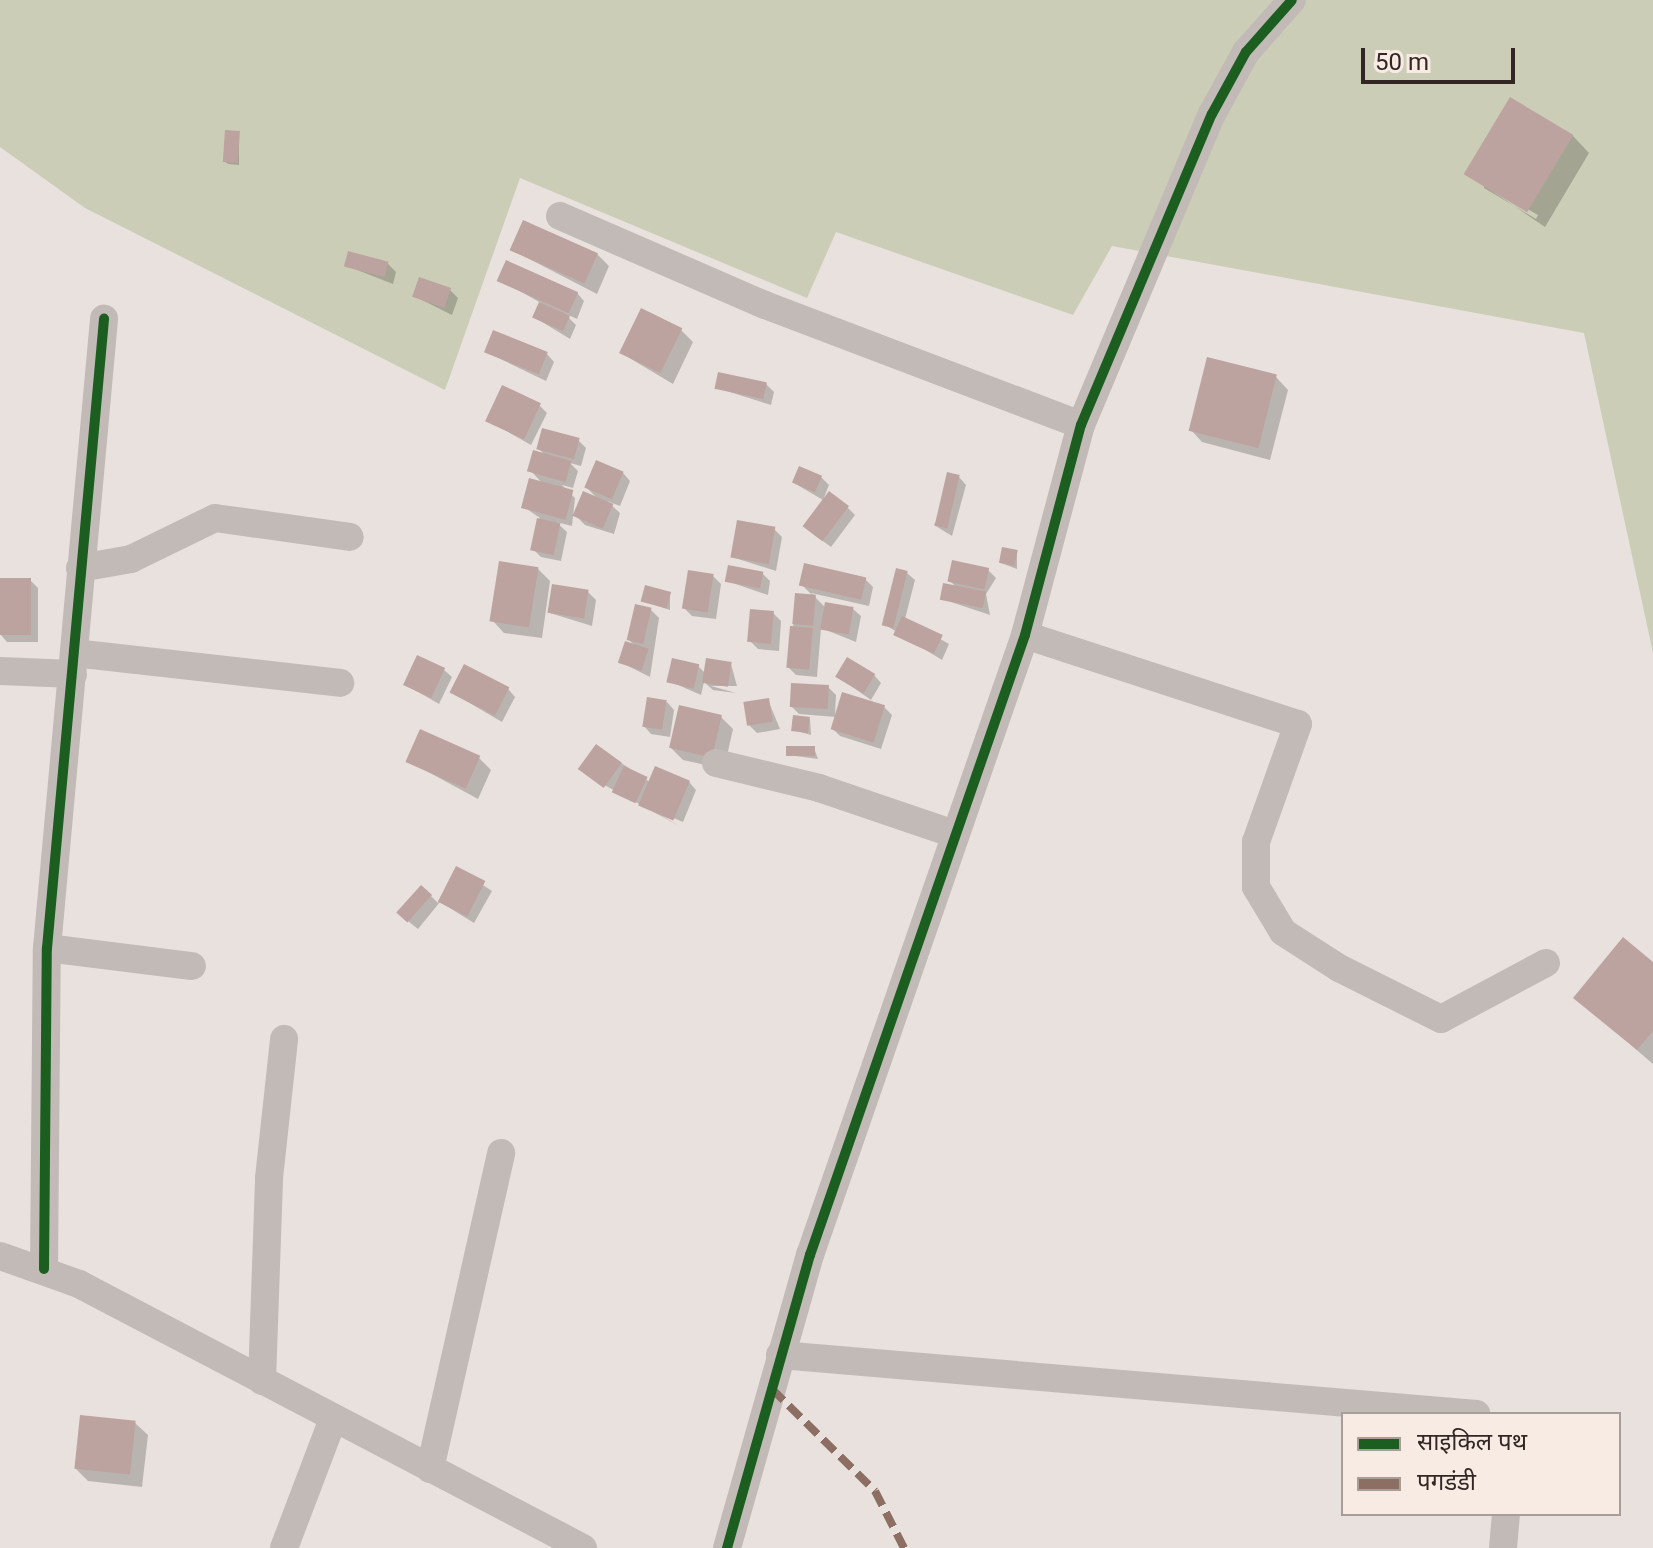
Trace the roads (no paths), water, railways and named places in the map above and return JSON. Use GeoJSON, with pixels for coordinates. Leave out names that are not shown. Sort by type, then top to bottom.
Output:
{"type":"FeatureCollection","features":[{"type":"Feature","properties":{"kind":"street"},"geometry":{"type":"LineString","coordinates":[[727,1548],[780,1355],[951,833],[1025,635],[1081,425],[1212,114],[1246,52],[1292,0]]}},
{"type":"Feature","properties":{"kind":"street"},"geometry":{"type":"LineString","coordinates":[[560,216],[765,305],[1081,425]]}},
{"type":"Feature","properties":{"kind":"street"},"geometry":{"type":"LineString","coordinates":[[44,1269],[47,948],[104,319]]}},
{"type":"Feature","properties":{"kind":"street"},"geometry":{"type":"LineString","coordinates":[[80,568],[131,559],[193,525],[229,516],[350,537]]}},
{"type":"Feature","properties":{"kind":"street"},"geometry":{"type":"LineString","coordinates":[[1025,635],[1298,724],[1256,842],[1256,887],[1283,932],[1326,960],[1394,1002],[1441,1019],[1546,963]]}},
{"type":"Feature","properties":{"kind":"street"},"geometry":{"type":"LineString","coordinates":[[0,671],[74,664],[340,683]]}},
{"type":"Feature","properties":{"kind":"street"},"geometry":{"type":"LineString","coordinates":[[716,763],[819,788],[951,833]]}},
{"type":"Feature","properties":{"kind":"street"},"geometry":{"type":"LineString","coordinates":[[47,948],[192,966]]}},
{"type":"Feature","properties":{"kind":"street"},"geometry":{"type":"LineString","coordinates":[[262,1381],[269,1178],[284,1039]]}},
{"type":"Feature","properties":{"kind":"street"},"geometry":{"type":"LineString","coordinates":[[430,1469],[501,1153]]}},
{"type":"Feature","properties":{"kind":"street"},"geometry":{"type":"LineString","coordinates":[[0,1256],[44,1269],[583,1548]]}},
{"type":"Feature","properties":{"kind":"street"},"geometry":{"type":"LineString","coordinates":[[780,1355],[1453,1412]]}},
{"type":"Feature","properties":{"kind":"street"},"geometry":{"type":"LineString","coordinates":[[284,1548],[333,1419]]}},
{"type":"Feature","properties":{"kind":"street"},"geometry":{"type":"LineString","coordinates":[[1503,1548],[1506,1516]]}}]}
